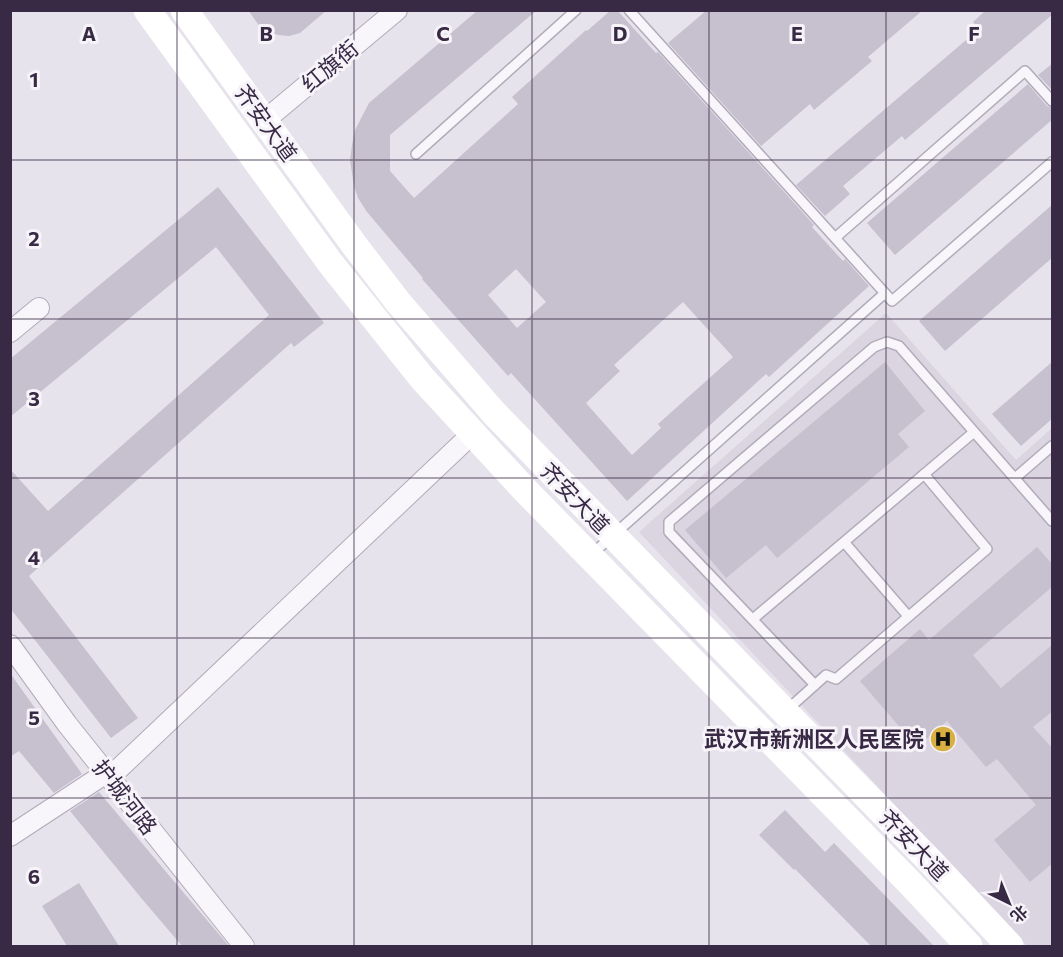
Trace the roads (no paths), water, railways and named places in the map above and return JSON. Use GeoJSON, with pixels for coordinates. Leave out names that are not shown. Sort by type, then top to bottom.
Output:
{"type":"FeatureCollection","features":[{"type":"Feature","properties":{"kind":"main road","name":"齐安大道"},"geometry":{"type":"LineString","coordinates":[[147,10],[353,292],[422,378],[471,434],[969,946]]}},
{"type":"Feature","properties":{"kind":"main road","name":"齐安大道"},"geometry":{"type":"LineString","coordinates":[[184,10],[355,246],[445,358],[494,414],[1010,946]]}},
{"type":"Feature","properties":{"kind":"street","name":"红旗街"},"geometry":{"type":"LineString","coordinates":[[264,120],[397,10]]}},
{"type":"Feature","properties":{"kind":"street"},"geometry":{"type":"LineString","coordinates":[[10,332],[39,309]]}},
{"type":"Feature","properties":{"kind":"street"},"geometry":{"type":"LineString","coordinates":[[10,836],[108,775],[471,434]]}},
{"type":"Feature","properties":{"kind":"street","name":"护城河路"},"geometry":{"type":"LineString","coordinates":[[10,645],[67,724],[244,946]]}},
{"type":"Feature","properties":{"kind":"lane"},"geometry":{"type":"LineString","coordinates":[[416,154],[576,10]]}},
{"type":"Feature","properties":{"kind":"lane"},"geometry":{"type":"LineString","coordinates":[[629,10],[892,301],[1053,162]]}},
{"type":"Feature","properties":{"kind":"lane"},"geometry":{"type":"LineString","coordinates":[[835,238],[1025,71],[1053,101]]}},
{"type":"Feature","properties":{"kind":"lane"},"geometry":{"type":"LineString","coordinates":[[590,556],[885,293]]}},
{"type":"Feature","properties":{"kind":"lane"},"geometry":{"type":"LineString","coordinates":[[815,685],[669,532],[669,522],[874,347],[887,342],[898,346],[1053,521]]}},
{"type":"Feature","properties":{"kind":"lane"},"geometry":{"type":"LineString","coordinates":[[753,619],[974,432]]}},
{"type":"Feature","properties":{"kind":"lane"},"geometry":{"type":"LineString","coordinates":[[1015,478],[1053,446]]}},
{"type":"Feature","properties":{"kind":"lane"},"geometry":{"type":"LineString","coordinates":[[784,712],[826,675],[836,679],[987,549],[924,474]]}},
{"type":"Feature","properties":{"kind":"lane"},"geometry":{"type":"LineString","coordinates":[[844,542],[908,616]]}},
{"type":"Feature","properties":{"kind":"place","name":"武汉市新洲区人民医院"},"geometry":{"type":"Point","coordinates":[943,739]}}]}
